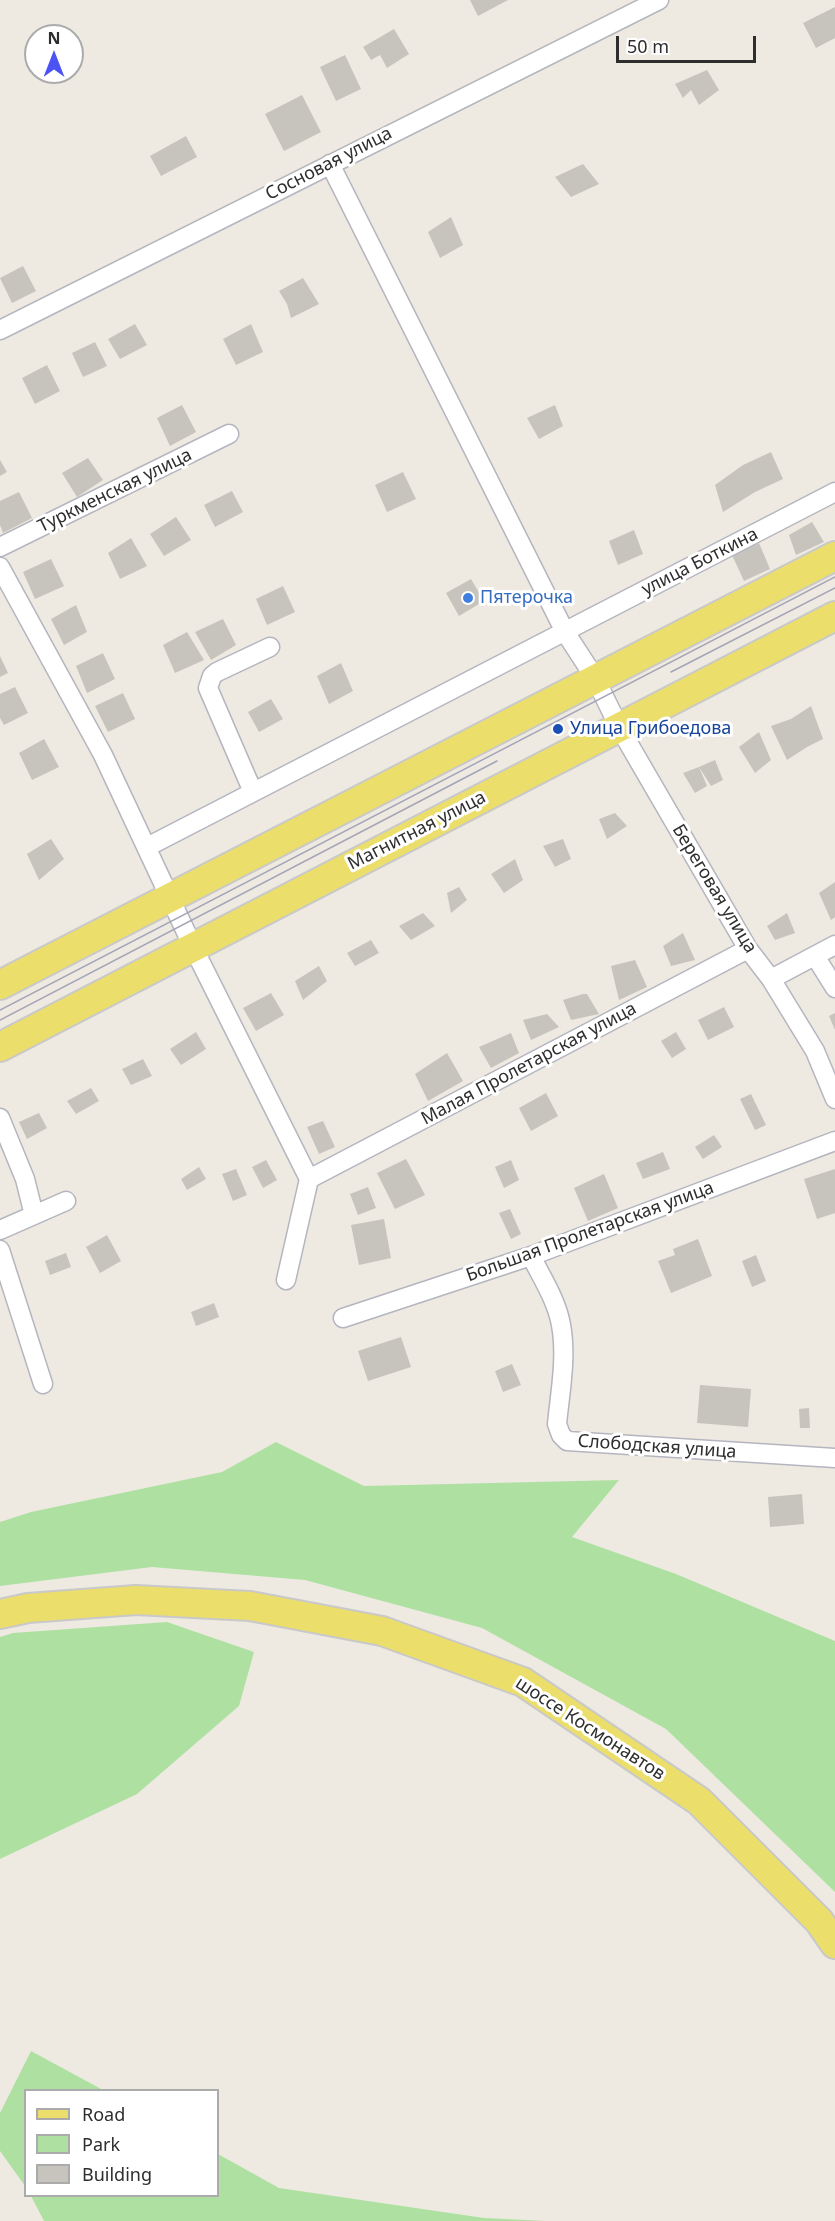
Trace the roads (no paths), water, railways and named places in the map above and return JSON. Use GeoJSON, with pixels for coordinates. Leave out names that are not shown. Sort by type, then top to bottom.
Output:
{"type":"FeatureCollection","features":[{"type":"Feature","properties":{"kind":"main road"},"geometry":{"type":"LineString","coordinates":[[0,985],[835,556]]}},
{"type":"Feature","properties":{"kind":"main road","name":"Магнитная улица"},"geometry":{"type":"LineString","coordinates":[[0,1047],[835,616]]}},
{"type":"Feature","properties":{"kind":"main road","name":"шоссе Космонавтов"},"geometry":{"type":"LineString","coordinates":[[0,1614],[28,1608],[136,1600],[250,1606],[382,1631],[524,1682],[699,1801],[819,1921],[835,1944]]}},
{"type":"Feature","properties":{"kind":"street","name":"Сосновая улица"},"geometry":{"type":"LineString","coordinates":[[0,330],[659,0]]}},
{"type":"Feature","properties":{"kind":"street","name":"Береговая улица"},"geometry":{"type":"LineString","coordinates":[[330,164],[565,632],[595,678],[619,727],[748,950],[771,979],[815,1051],[835,1099]]}},
{"type":"Feature","properties":{"kind":"street","name":"Туркменская улица"},"geometry":{"type":"LineString","coordinates":[[0,547],[229,434]]}},
{"type":"Feature","properties":{"kind":"street","name":"улица Боткина"},"geometry":{"type":"LineString","coordinates":[[147,847],[835,492]]}},
{"type":"Feature","properties":{"kind":"street"},"geometry":{"type":"LineString","coordinates":[[0,567],[103,755],[193,947],[309,1179],[286,1280]]}},
{"type":"Feature","properties":{"kind":"street"},"geometry":{"type":"LineString","coordinates":[[253,792],[208,688],[212,676],[217,672],[270,647]]}},
{"type":"Feature","properties":{"kind":"street"},"geometry":{"type":"LineString","coordinates":[[771,979],[835,945]]}},
{"type":"Feature","properties":{"kind":"street","name":"Малая Пролетарская улица"},"geometry":{"type":"LineString","coordinates":[[309,1179],[748,950]]}},
{"type":"Feature","properties":{"kind":"street"},"geometry":{"type":"LineString","coordinates":[[815,956],[835,988]]}},
{"type":"Feature","properties":{"kind":"street"},"geometry":{"type":"LineString","coordinates":[[0,1118],[25,1179],[34,1215]]}},
{"type":"Feature","properties":{"kind":"street","name":"Большая Пролетарская улица"},"geometry":{"type":"LineString","coordinates":[[343,1318],[531,1256],[835,1142]]}},
{"type":"Feature","properties":{"kind":"street"},"geometry":{"type":"LineString","coordinates":[[0,1230],[66,1201]]}},
{"type":"Feature","properties":{"kind":"street"},"geometry":{"type":"LineString","coordinates":[[0,1250],[43,1384]]}},
{"type":"Feature","properties":{"kind":"street","name":"Слободская улица"},"geometry":{"type":"LineString","coordinates":[[531,1256],[555,1305],[561,1324],[563,1342],[557,1424],[561,1435],[567,1441],[835,1458]]}},
{"type":"Feature","properties":{"kind":"tram line"},"geometry":{"type":"LineString","coordinates":[[0,1010],[835,577]]}},
{"type":"Feature","properties":{"kind":"tram line"},"geometry":{"type":"LineString","coordinates":[[671,672],[835,588]]}},
{"type":"Feature","properties":{"kind":"tram line"},"geometry":{"type":"LineString","coordinates":[[0,1020],[497,761]]}},
{"type":"Feature","properties":{"kind":"place","name":"Пятерочка"},"geometry":{"type":"Point","coordinates":[468,598]}},
{"type":"Feature","properties":{"kind":"place","name":"Улица Грибоедова"},"geometry":{"type":"Point","coordinates":[558,729]}}]}
